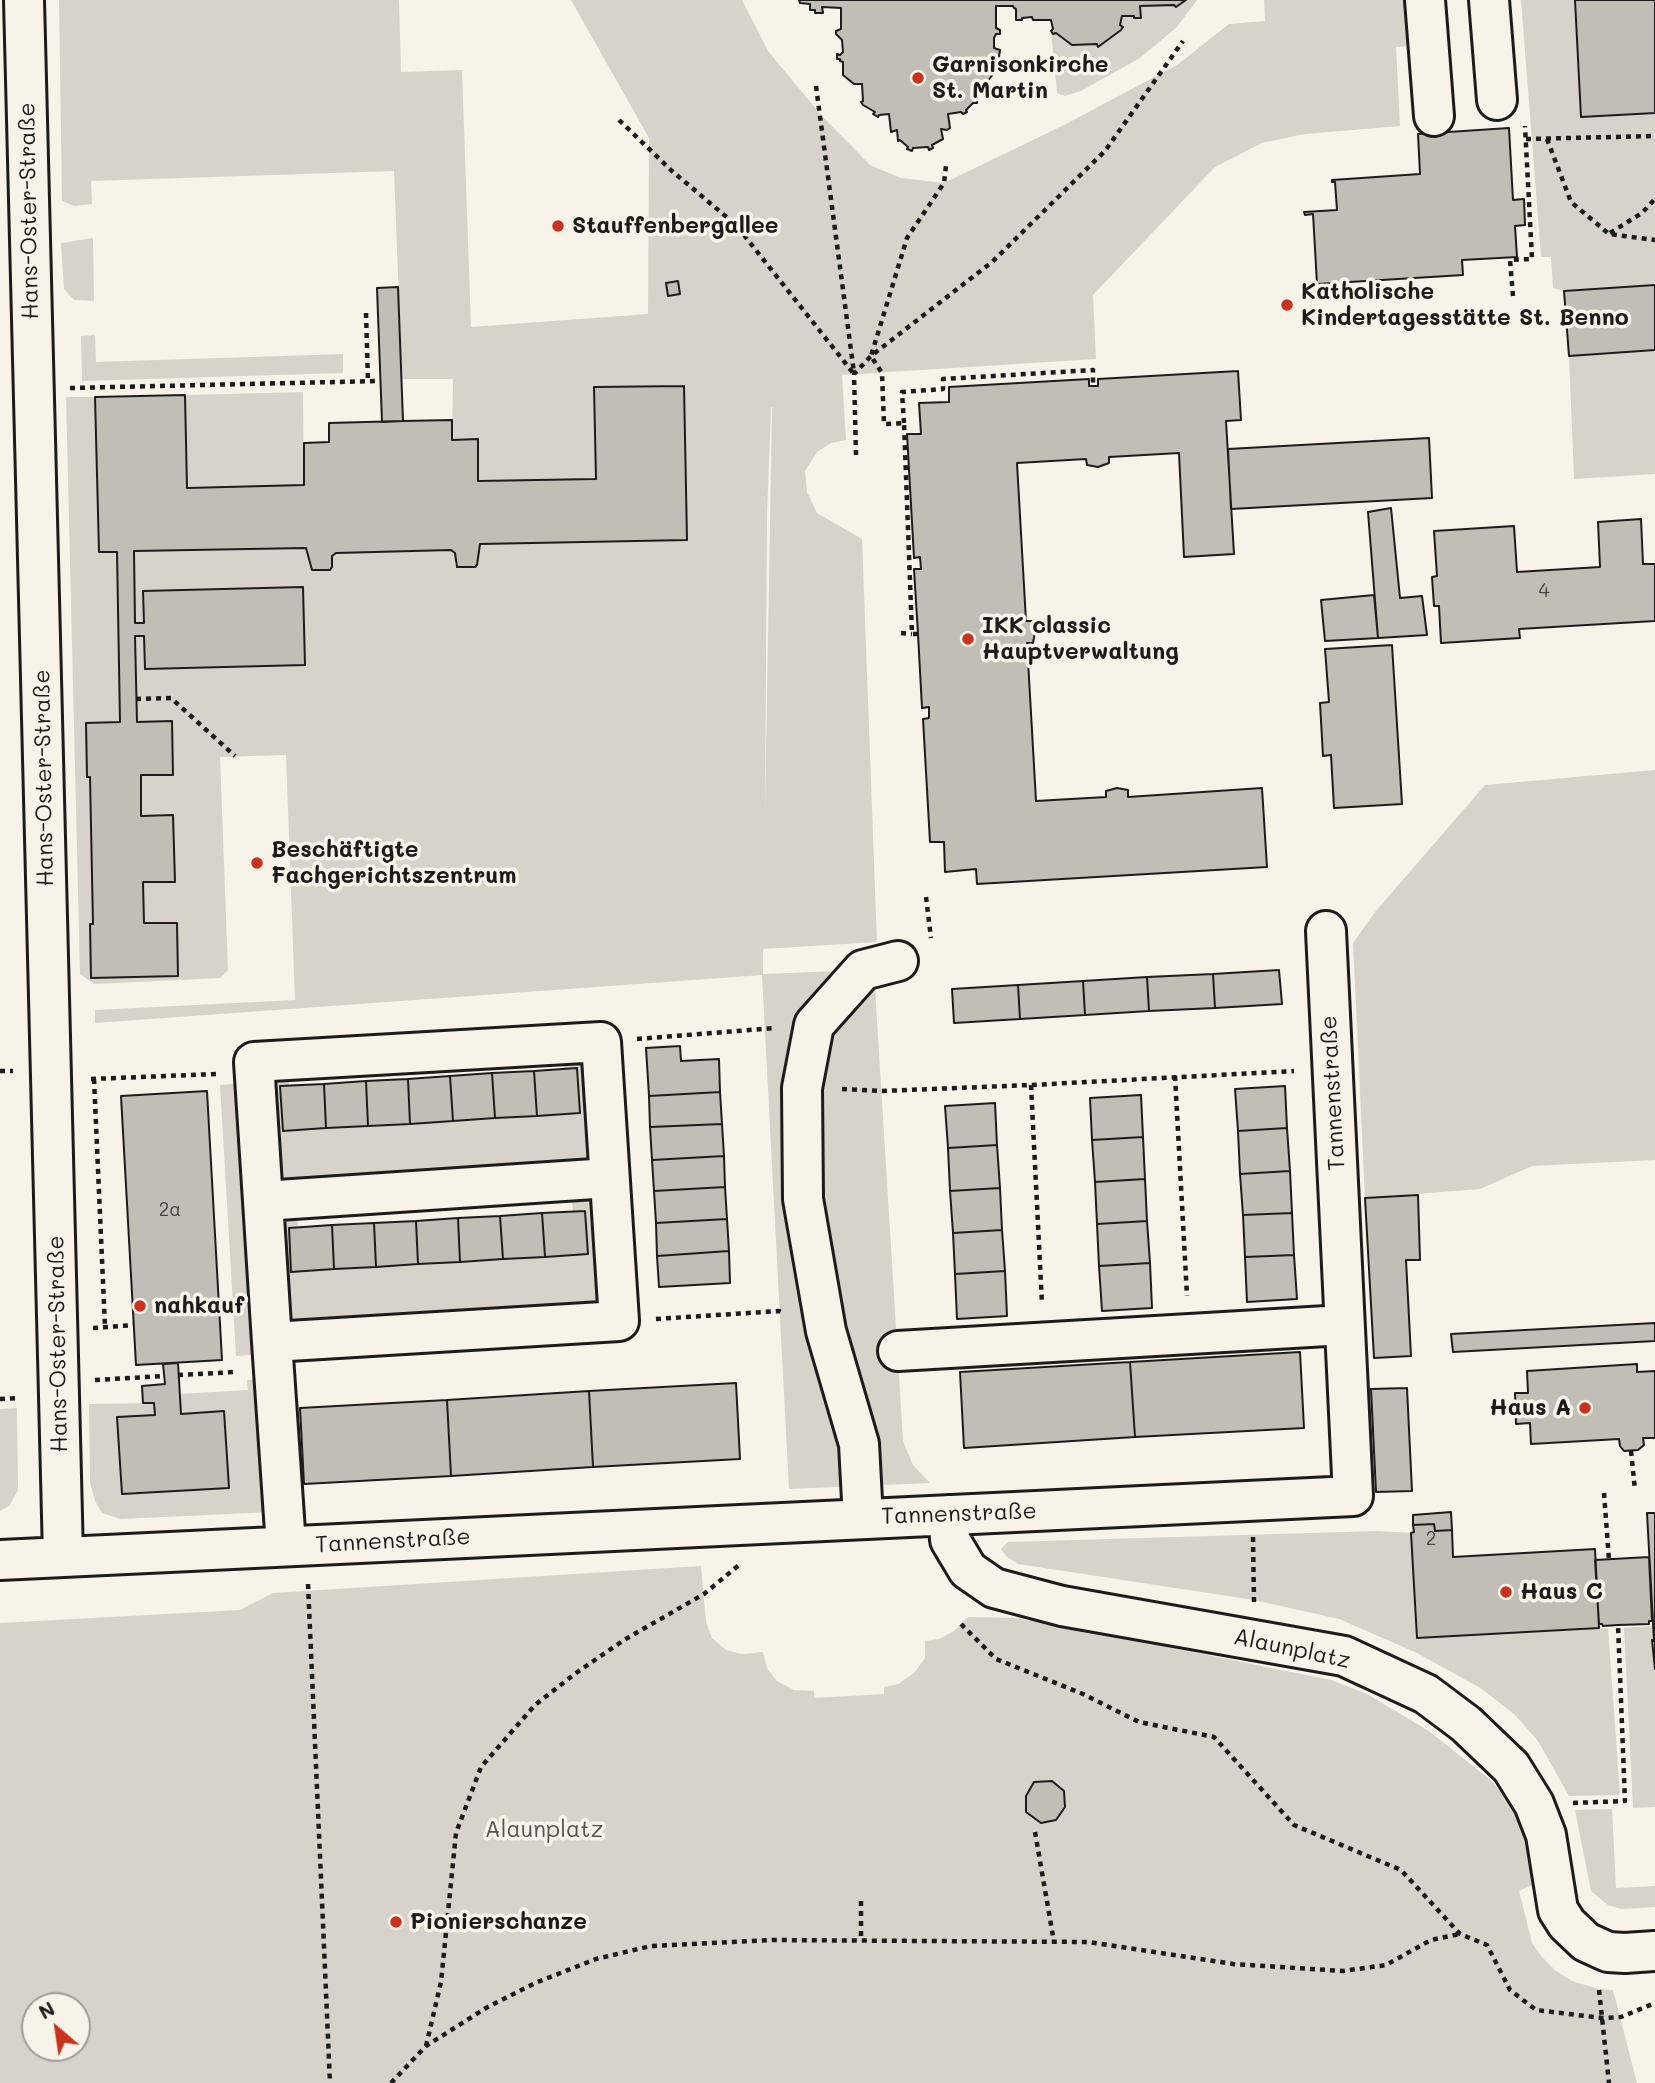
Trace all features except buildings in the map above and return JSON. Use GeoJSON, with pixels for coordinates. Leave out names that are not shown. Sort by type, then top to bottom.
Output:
{"type":"FeatureCollection","features":[{"type":"Feature","properties":{"kind":"street","name":"Hans-Oster-Straße"},"geometry":{"type":"LineString","coordinates":[[24,0],[63,1555]]}},
{"type":"Feature","properties":{"kind":"street"},"geometry":{"type":"LineString","coordinates":[[1425,0],[1434,116]]}},
{"type":"Feature","properties":{"kind":"street"},"geometry":{"type":"LineString","coordinates":[[1489,0],[1497,100]]}},
{"type":"Feature","properties":{"kind":"street","name":"Tannenstraße"},"geometry":{"type":"LineString","coordinates":[[0,1559],[1353,1496],[1326,931]]}},
{"type":"Feature","properties":{"kind":"street"},"geometry":{"type":"LineString","coordinates":[[863,1519],[859,1444],[826,1331],[803,1199],[802,1088],[814,1026],[863,971],[915,953]]}},
{"type":"Feature","properties":{"kind":"street"},"geometry":{"type":"LineString","coordinates":[[273,1356],[619,1321],[601,1042],[254,1062],[273,1356],[296,1545]]}},
{"type":"Feature","properties":{"kind":"street"},"geometry":{"type":"LineString","coordinates":[[263,1201],[609,1178]]}},
{"type":"Feature","properties":{"kind":"street"},"geometry":{"type":"LineString","coordinates":[[898,1351],[1344,1325]]}},
{"type":"Feature","properties":{"kind":"street","name":"Alaunplatz"},"geometry":{"type":"LineString","coordinates":[[948,1515],[950,1540],[968,1570],[993,1588],[1062,1606],[1344,1656],[1426,1695],[1466,1724],[1511,1767],[1534,1804],[1546,1835],[1558,1910],[1567,1924],[1586,1942],[1608,1952]]}},
{"type":"Feature","properties":{"kind":"street"},"geometry":{"type":"LineString","coordinates":[[1608,1952],[1655,1951]]}},
{"type":"Feature","properties":{"kind":"path"},"geometry":{"type":"LineString","coordinates":[[854,374],[872,356],[992,262],[1105,150],[1183,41]]}},
{"type":"Feature","properties":{"kind":"path"},"geometry":{"type":"LineString","coordinates":[[816,86],[854,374],[856,455]]}},
{"type":"Feature","properties":{"kind":"path"},"geometry":{"type":"LineString","coordinates":[[619,120],[672,171],[736,225],[854,374]]}},
{"type":"Feature","properties":{"kind":"path"},"geometry":{"type":"LineString","coordinates":[[1513,296],[1510,260],[1532,259],[1526,139],[1655,135]]}},
{"type":"Feature","properties":{"kind":"path"},"geometry":{"type":"LineString","coordinates":[[1547,139],[1571,202],[1609,234],[1655,240]]}},
{"type":"Feature","properties":{"kind":"path"},"geometry":{"type":"LineString","coordinates":[[904,422],[884,424],[882,373],[872,356],[906,237],[944,183],[946,166]]}},
{"type":"Feature","properties":{"kind":"path"},"geometry":{"type":"LineString","coordinates":[[1609,234],[1642,213],[1655,199]]}},
{"type":"Feature","properties":{"kind":"path"},"geometry":{"type":"LineString","coordinates":[[366,313],[368,381]]}},
{"type":"Feature","properties":{"kind":"path"},"geometry":{"type":"LineString","coordinates":[[901,634],[915,634],[902,392],[943,389],[943,379],[1093,369],[1093,386]]}},
{"type":"Feature","properties":{"kind":"path"},"geometry":{"type":"LineString","coordinates":[[34,389],[380,381]]}},
{"type":"Feature","properties":{"kind":"path"},"geometry":{"type":"LineString","coordinates":[[1035,632],[1056,628],[1107,626]]}},
{"type":"Feature","properties":{"kind":"path"},"geometry":{"type":"LineString","coordinates":[[136,699],[171,698],[235,756]]}},
{"type":"Feature","properties":{"kind":"path"},"geometry":{"type":"LineString","coordinates":[[915,953],[926,897]]}},
{"type":"Feature","properties":{"kind":"path"},"geometry":{"type":"LineString","coordinates":[[601,1042],[814,1026]]}},
{"type":"Feature","properties":{"kind":"path"},"geometry":{"type":"LineString","coordinates":[[882,1091],[1332,1069]]}},
{"type":"Feature","properties":{"kind":"path"},"geometry":{"type":"LineString","coordinates":[[51,1079],[255,1073]]}},
{"type":"Feature","properties":{"kind":"path"},"geometry":{"type":"LineString","coordinates":[[1175,1076],[1189,1333]]}},
{"type":"Feature","properties":{"kind":"path"},"geometry":{"type":"LineString","coordinates":[[94,1079],[105,1327]]}},
{"type":"Feature","properties":{"kind":"path"},"geometry":{"type":"LineString","coordinates":[[1031,1085],[1044,1342]]}},
{"type":"Feature","properties":{"kind":"path"},"geometry":{"type":"LineString","coordinates":[[619,1321],[779,1311]]}},
{"type":"Feature","properties":{"kind":"path"},"geometry":{"type":"LineString","coordinates":[[95,1328],[134,1325]]}},
{"type":"Feature","properties":{"kind":"path"},"geometry":{"type":"LineString","coordinates":[[178,1375],[273,1356]]}},
{"type":"Feature","properties":{"kind":"path"},"geometry":{"type":"LineString","coordinates":[[97,1380],[164,1376]]}},
{"type":"Feature","properties":{"kind":"path"},"geometry":{"type":"LineString","coordinates":[[1632,1451],[1635,1490]]}},
{"type":"Feature","properties":{"kind":"path"},"geometry":{"type":"LineString","coordinates":[[1604,1493],[1609,1560]]}},
{"type":"Feature","properties":{"kind":"path"},"geometry":{"type":"LineString","coordinates":[[1253,1535],[1254,1608]]}},
{"type":"Feature","properties":{"kind":"path"},"geometry":{"type":"LineString","coordinates":[[296,1545],[330,2083]]}},
{"type":"Feature","properties":{"kind":"path"},"geometry":{"type":"LineString","coordinates":[[426,2046],[441,1982],[456,1833],[481,1767],[535,1705],[576,1673],[624,1640],[704,1594]]}},
{"type":"Feature","properties":{"kind":"path"},"geometry":{"type":"LineString","coordinates":[[961,1623],[996,1660],[1083,1694],[1139,1722],[1214,1737],[1294,1825],[1401,1870],[1461,1934],[1487,1945],[1510,1990],[1536,2010],[1602,2018],[1621,2017],[1655,2003]]}},
{"type":"Feature","properties":{"kind":"path"},"geometry":{"type":"LineString","coordinates":[[1534,1804],[1625,1801],[1618,1625]]}},
{"type":"Feature","properties":{"kind":"path"},"geometry":{"type":"LineString","coordinates":[[1035,1832],[1054,1942]]}},
{"type":"Feature","properties":{"kind":"path"},"geometry":{"type":"LineString","coordinates":[[861,1901],[861,1940]]}},
{"type":"Feature","properties":{"kind":"path"},"geometry":{"type":"LineString","coordinates":[[391,2083],[426,2046],[486,2008],[535,1983],[596,1959],[651,1945],[772,1940],[1089,1942],[1233,1964],[1343,1971],[1386,1965],[1431,1940],[1461,1934]]}},
{"type":"Feature","properties":{"kind":"path"},"geometry":{"type":"LineString","coordinates":[[1608,1952],[1599,1989],[1609,2083]]}},
{"type":"Feature","properties":{"kind":"green space"},"geometry":{"type":"Polygon","coordinates":[[[59,0],[399,0],[401,72],[462,70],[471,327],[648,314],[649,138],[571,0],[742,0],[768,51],[822,116],[870,165],[901,178],[944,183],[1064,125],[1177,65],[1229,24],[1265,21],[1264,0],[1409,0],[1412,46],[1396,47],[1400,126],[1305,134],[1262,143],[1215,167],[1093,295],[1096,359],[842,375],[846,440],[831,443],[817,452],[805,471],[807,492],[817,513],[862,539],[877,942],[763,949],[763,974],[863,970],[874,972],[903,1441],[913,1465],[930,1483],[789,1489],[762,975],[95,1023],[95,1010],[295,1000],[286,755],[220,757],[228,970],[220,978],[94,984],[80,974],[66,397],[95,397],[99,552],[117,552],[120,722],[86,723],[87,776],[90,777],[93,924],[90,925],[91,977],[178,975],[177,923],[144,923],[143,882],[175,881],[173,815],[141,816],[141,775],[173,774],[172,721],[137,722],[135,636],[144,636],[145,669],[305,665],[143,592],[144,623],[135,623],[134,551],[306,548],[312,570],[330,569],[332,556],[336,553],[451,550],[455,553],[457,567],[475,567],[480,544],[687,540],[684,386],[594,388],[596,479],[478,481],[478,439],[452,440],[453,379],[402,379],[394,171],[91,181],[92,204],[74,206],[62,201],[59,0]],[[772,407],[767,517],[765,811],[772,407]]]}},
{"type":"Feature","properties":{"kind":"green space"},"geometry":{"type":"Polygon","coordinates":[[[1186,0],[1197,0],[1177,27],[1140,58],[1081,91],[1065,96],[1057,93],[1051,31],[1073,45],[1098,46],[1120,25],[1122,16],[1140,18],[1140,6],[1176,7],[1186,0]]]}},
{"type":"Feature","properties":{"kind":"green space"},"geometry":{"type":"Polygon","coordinates":[[[1521,0],[1575,0],[1582,117],[1655,113],[1655,285],[1564,291],[1553,288],[1551,257],[1541,257],[1521,0]]]}},
{"type":"Feature","properties":{"kind":"green space"},"geometry":{"type":"Polygon","coordinates":[[[93,238],[94,301],[74,300],[64,289],[61,243],[93,238]]]}},
{"type":"Feature","properties":{"kind":"green space"},"geometry":{"type":"Polygon","coordinates":[[[95,335],[96,362],[343,354],[343,373],[82,381],[81,336],[95,335]]]}},
{"type":"Feature","properties":{"kind":"green space"},"geometry":{"type":"Polygon","coordinates":[[[1655,350],[1655,474],[1574,479],[1569,356],[1655,350]]]}},
{"type":"Feature","properties":{"kind":"green space"},"geometry":{"type":"Polygon","coordinates":[[[303,392],[304,485],[187,488],[185,395],[303,392]]]}},
{"type":"Feature","properties":{"kind":"green space"},"geometry":{"type":"Polygon","coordinates":[[[1655,770],[1655,1160],[1532,1166],[1480,1189],[1365,1198],[1353,943],[1375,912],[1485,785],[1655,770]]]}},
{"type":"Feature","properties":{"kind":"green space"},"geometry":{"type":"Polygon","coordinates":[[[562,1051],[586,1055],[600,1162],[278,1189],[268,1077],[288,1067],[289,1086],[280,1087],[283,1131],[579,1113],[564,1069],[562,1051]]]}},
{"type":"Feature","properties":{"kind":"green space"},"geometry":{"type":"Polygon","coordinates":[[[246,1083],[262,1354],[236,1356],[220,1085],[246,1083]]]}},
{"type":"Feature","properties":{"kind":"green space"},"geometry":{"type":"Polygon","coordinates":[[[571,1193],[594,1196],[609,1303],[287,1330],[277,1219],[297,1209],[298,1227],[289,1228],[292,1272],[587,1254],[585,1211],[573,1212],[571,1193]]]}},
{"type":"Feature","properties":{"kind":"green space"},"geometry":{"type":"Polygon","coordinates":[[[265,1379],[272,1512],[120,1519],[102,1513],[95,1501],[90,1482],[89,1404],[154,1403],[155,1415],[117,1417],[122,1494],[228,1488],[224,1412],[181,1414],[179,1394],[248,1390],[247,1380],[265,1379]]]}},
{"type":"Feature","properties":{"kind":"green space"},"geometry":{"type":"Polygon","coordinates":[[[17,1408],[18,1490],[9,1506],[0,1511],[0,1409],[17,1408]]]}},
{"type":"Feature","properties":{"kind":"green space"},"geometry":{"type":"Polygon","coordinates":[[[1378,1531],[1411,1533],[1417,1638],[1608,1628],[1620,1795],[1569,1796],[1538,1741],[1515,1715],[1482,1689],[1417,1653],[1339,1619],[1254,1600],[1018,1564],[1001,1549],[1008,1542],[1378,1531]]]}},
{"type":"Feature","properties":{"kind":"green space","name":"Alaunplatz"},"geometry":{"type":"Polygon","coordinates":[[[701,1566],[706,1622],[712,1638],[726,1650],[742,1654],[763,1652],[767,1668],[777,1681],[794,1690],[814,1691],[814,1698],[884,1694],[884,1687],[898,1684],[914,1673],[925,1658],[925,1641],[939,1639],[954,1631],[968,1617],[1014,1618],[1068,1627],[1331,1680],[1367,1694],[1429,1731],[1493,1782],[1534,1839],[1543,1880],[1519,1891],[1532,1943],[1555,1970],[1572,1981],[1613,1990],[1637,2083],[0,2083],[0,1623],[240,1610],[273,1593],[701,1566]]]}},
{"type":"Feature","properties":{"kind":"green space"},"geometry":{"type":"Polygon","coordinates":[[[1653,1626],[1655,1807],[1633,1808],[1624,1628],[1653,1626]]]}},
{"type":"Feature","properties":{"kind":"green space"},"geometry":{"type":"Polygon","coordinates":[[[1612,1809],[1616,1888],[1655,1886],[1655,1907],[1622,1909],[1608,1905],[1591,1891],[1575,1810],[1612,1809]]]}},
{"type":"Feature","properties":{"kind":"place","name":"Garnisonkirche St. Martin"},"geometry":{"type":"Point","coordinates":[918,78]}},
{"type":"Feature","properties":{"kind":"place","name":"Stauffenbergallee"},"geometry":{"type":"Point","coordinates":[558,226]}},
{"type":"Feature","properties":{"kind":"place","name":"Katholische Kindertagesstätte St. Benno"},"geometry":{"type":"Point","coordinates":[1287,305]}},
{"type":"Feature","properties":{"kind":"place","name":"IKK classic Hauptverwaltung"},"geometry":{"type":"Point","coordinates":[968,639]}},
{"type":"Feature","properties":{"kind":"place","name":"Beschäftigte Fachgerichtszentrum"},"geometry":{"type":"Point","coordinates":[257,863]}},
{"type":"Feature","properties":{"kind":"place","name":"nahkauf"},"geometry":{"type":"Point","coordinates":[140,1306]}},
{"type":"Feature","properties":{"kind":"place","name":"Haus A"},"geometry":{"type":"Point","coordinates":[1585,1408]}},
{"type":"Feature","properties":{"kind":"place","name":"Haus C"},"geometry":{"type":"Point","coordinates":[1506,1592]}},
{"type":"Feature","properties":{"kind":"place","name":"Pionierschanze"},"geometry":{"type":"Point","coordinates":[396,1922]}}]}
